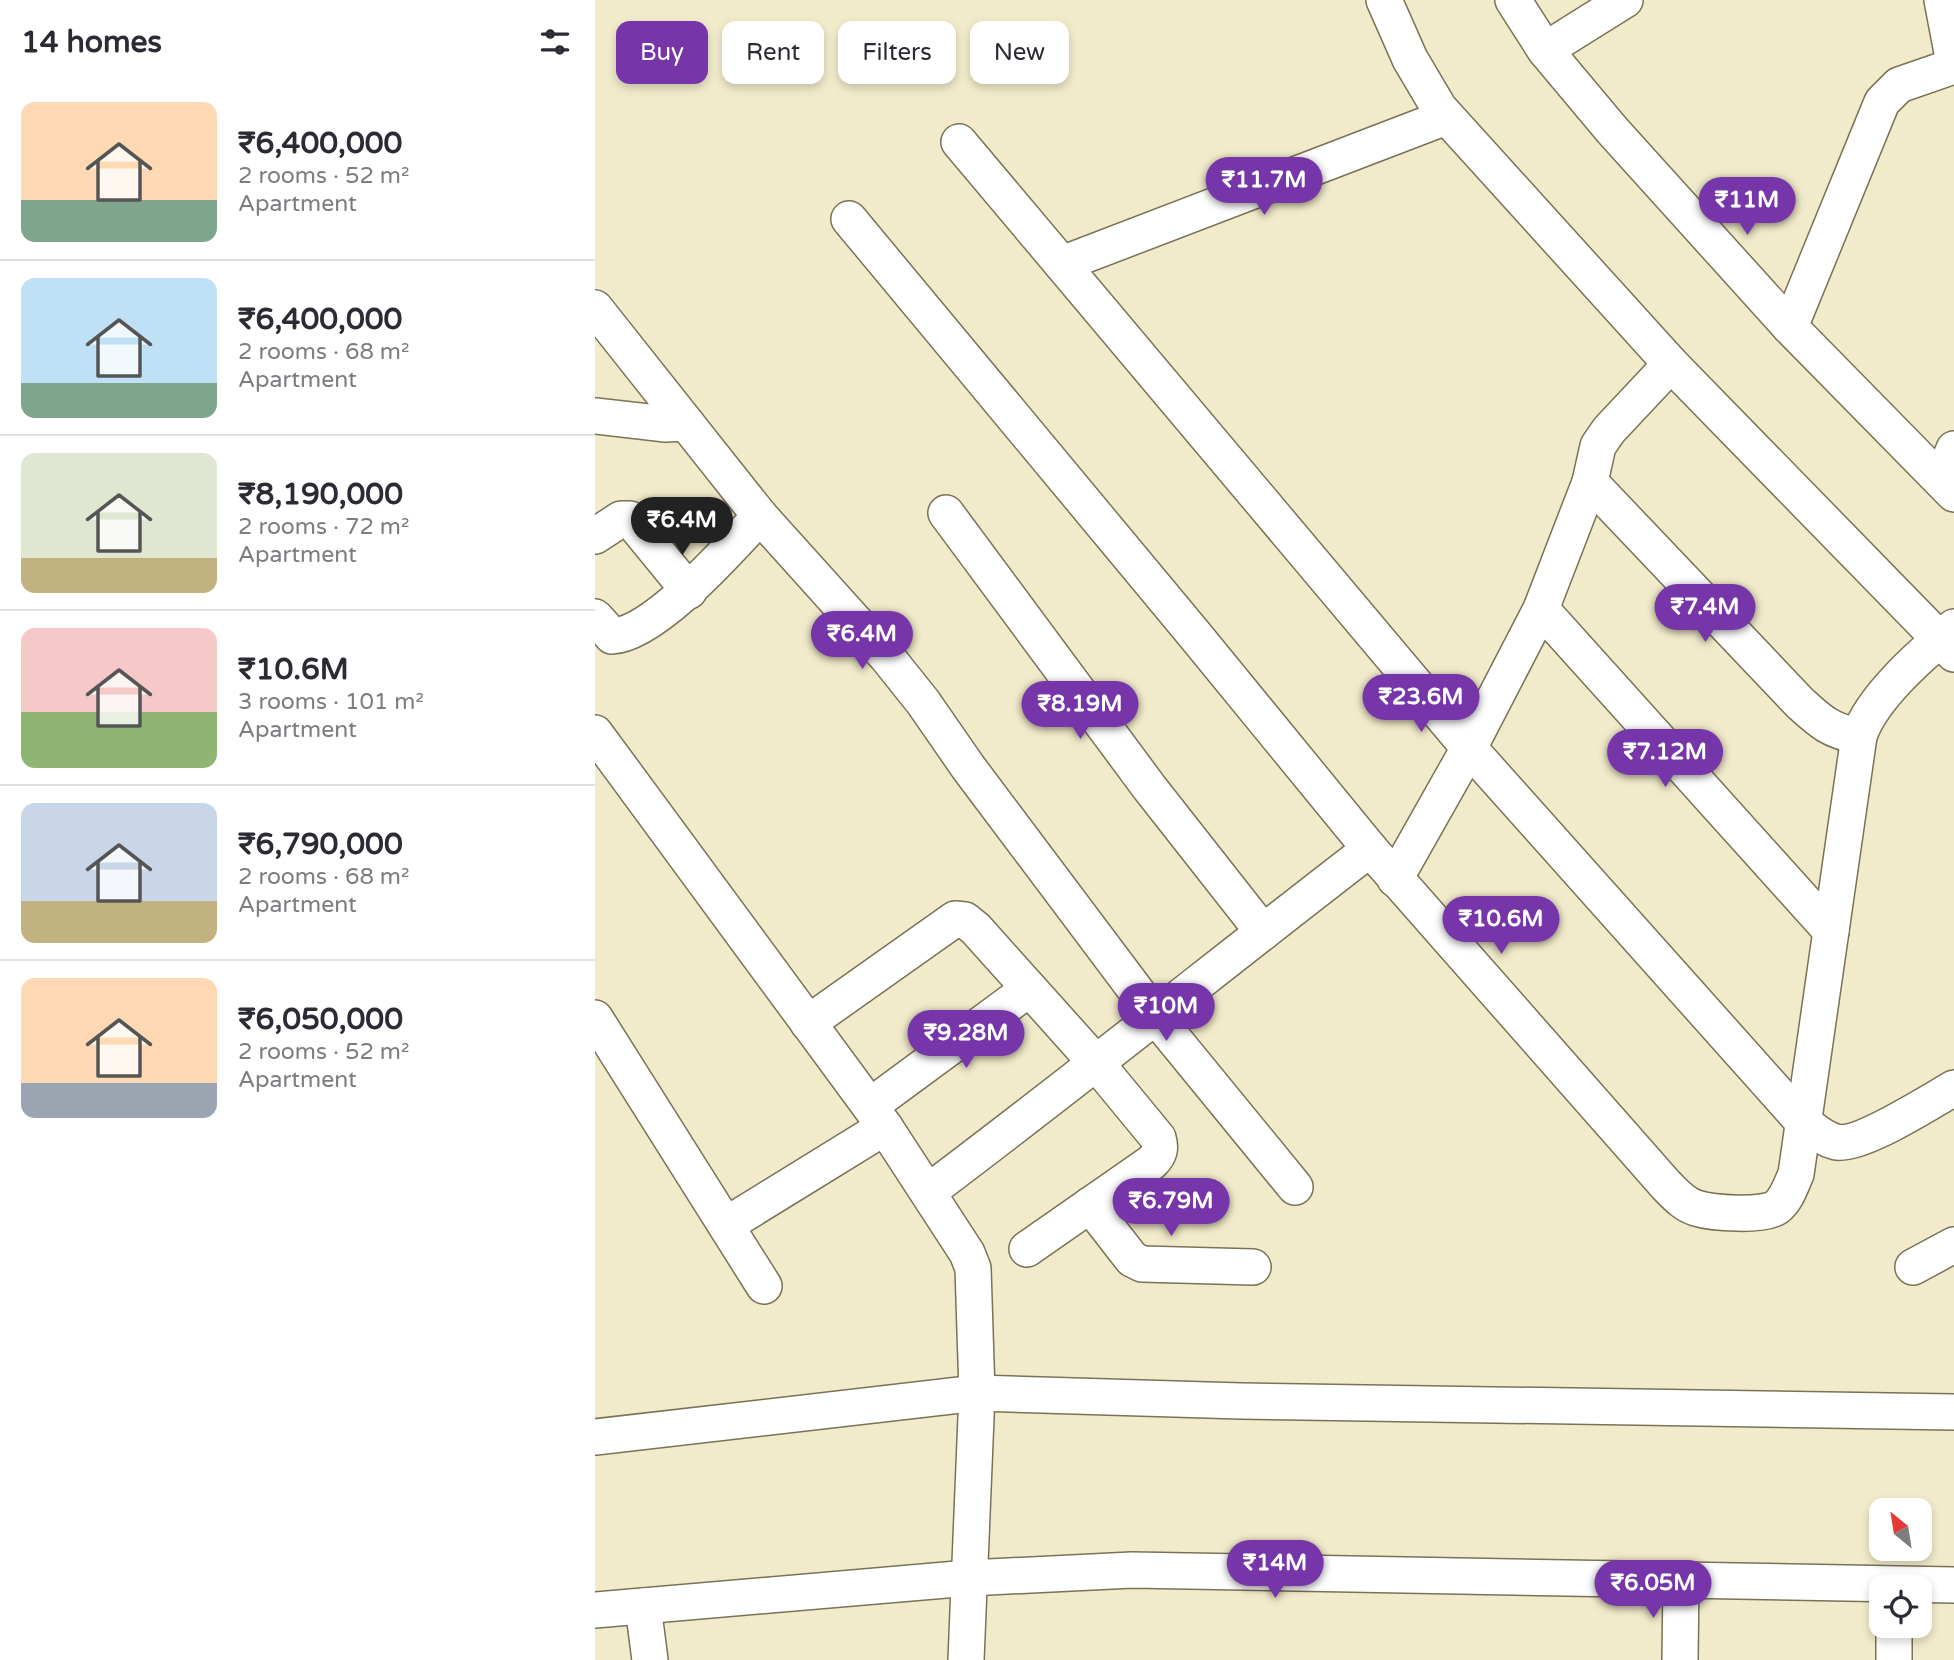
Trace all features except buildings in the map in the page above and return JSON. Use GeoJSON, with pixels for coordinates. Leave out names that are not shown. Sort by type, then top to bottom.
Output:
{"type":"FeatureCollection","features":[{"type":"Feature","properties":{"kind":"street"},"geometry":{"type":"LineString","coordinates":[[849,219],[1186,623],[1370,849],[1680,1199],[1695,1208],[1762,1213],[1776,1207],[1786,1196],[1796,1174],[1859,736],[1864,721],[1875,704],[1949,640],[1671,364],[1446,117],[1415,69],[1384,0]]}},
{"type":"Feature","properties":{"kind":"street"},"geometry":{"type":"LineString","coordinates":[[1513,0],[1545,50],[1612,130],[1790,327],[1950,474]]}},
{"type":"Feature","properties":{"kind":"street"},"geometry":{"type":"LineString","coordinates":[[1545,50],[1625,0]]}},
{"type":"Feature","properties":{"kind":"street"},"geometry":{"type":"LineString","coordinates":[[1790,327],[1882,103],[1899,85],[1954,64],[1942,0]]}},
{"type":"Feature","properties":{"kind":"street"},"geometry":{"type":"LineString","coordinates":[[1062,264],[1446,117]]}},
{"type":"Feature","properties":{"kind":"street"},"geometry":{"type":"LineString","coordinates":[[958,142],[1469,747],[1803,1122],[1823,1138],[1839,1143],[1855,1140],[1954,1088]]}},
{"type":"Feature","properties":{"kind":"street"},"geometry":{"type":"LineString","coordinates":[[595,307],[760,516],[887,657],[923,702],[968,767],[1155,1016],[1295,1187]]}},
{"type":"Feature","properties":{"kind":"street"},"geometry":{"type":"LineString","coordinates":[[1395,878],[1469,747],[1541,609],[1590,482],[1598,446],[1609,430],[1671,364]]}},
{"type":"Feature","properties":{"kind":"street"},"geometry":{"type":"LineString","coordinates":[[595,416],[666,424],[686,423]]}},
{"type":"Feature","properties":{"kind":"street"},"geometry":{"type":"LineString","coordinates":[[1590,482],[1818,720],[1837,732],[1859,736]]}},
{"type":"Feature","properties":{"kind":"street"},"geometry":{"type":"LineString","coordinates":[[947,513],[1149,787],[1263,932]]}},
{"type":"Feature","properties":{"kind":"street"},"geometry":{"type":"LineString","coordinates":[[595,617],[613,636],[635,629],[689,591],[760,516]]}},
{"type":"Feature","properties":{"kind":"street"},"geometry":{"type":"LineString","coordinates":[[595,536],[621,519],[630,519],[689,591]]}},
{"type":"Feature","properties":{"kind":"street"},"geometry":{"type":"LineString","coordinates":[[1541,609],[1831,931]]}},
{"type":"Feature","properties":{"kind":"street"},"geometry":{"type":"LineString","coordinates":[[595,733],[877,1116],[967,1252],[973,1268],[978,1393],[966,1660]]}},
{"type":"Feature","properties":{"kind":"street"},"geometry":{"type":"LineString","coordinates":[[928,1192],[1097,1064],[1370,849]]}},
{"type":"Feature","properties":{"kind":"street"},"geometry":{"type":"LineString","coordinates":[[808,1023],[955,919],[965,920],[976,929],[1097,1064],[1159,1138],[1161,1146],[1159,1155],[1152,1162],[1027,1249]]}},
{"type":"Feature","properties":{"kind":"street"},"geometry":{"type":"LineString","coordinates":[[726,1225],[877,1116],[1030,989]]}},
{"type":"Feature","properties":{"kind":"street"},"geometry":{"type":"LineString","coordinates":[[595,1018],[764,1286]]}},
{"type":"Feature","properties":{"kind":"street"},"geometry":{"type":"LineString","coordinates":[[1090,1205],[1132,1259],[1142,1264],[1253,1267]]}},
{"type":"Feature","properties":{"kind":"street"},"geometry":{"type":"LineString","coordinates":[[1913,1267],[1954,1245]]}},
{"type":"Feature","properties":{"kind":"street"},"geometry":{"type":"LineString","coordinates":[[595,1437],[978,1393],[1241,1401],[1954,1412]]}},
{"type":"Feature","properties":{"kind":"street"},"geometry":{"type":"LineString","coordinates":[[595,1611],[969,1578],[1132,1570],[1869,1585]]}},
{"type":"Feature","properties":{"kind":"street"},"geometry":{"type":"LineString","coordinates":[[1680,1660],[1681,1580]]}},
{"type":"Feature","properties":{"kind":"street"},"geometry":{"type":"LineString","coordinates":[[1932,1585],[1954,1585]]}},
{"type":"Feature","properties":{"kind":"street"},"geometry":{"type":"LineString","coordinates":[[643,1606],[650,1660]]}},
{"type":"Feature","properties":{"kind":"street"},"geometry":{"type":"LineString","coordinates":[[1894,1638],[1894,1660]]}}]}
